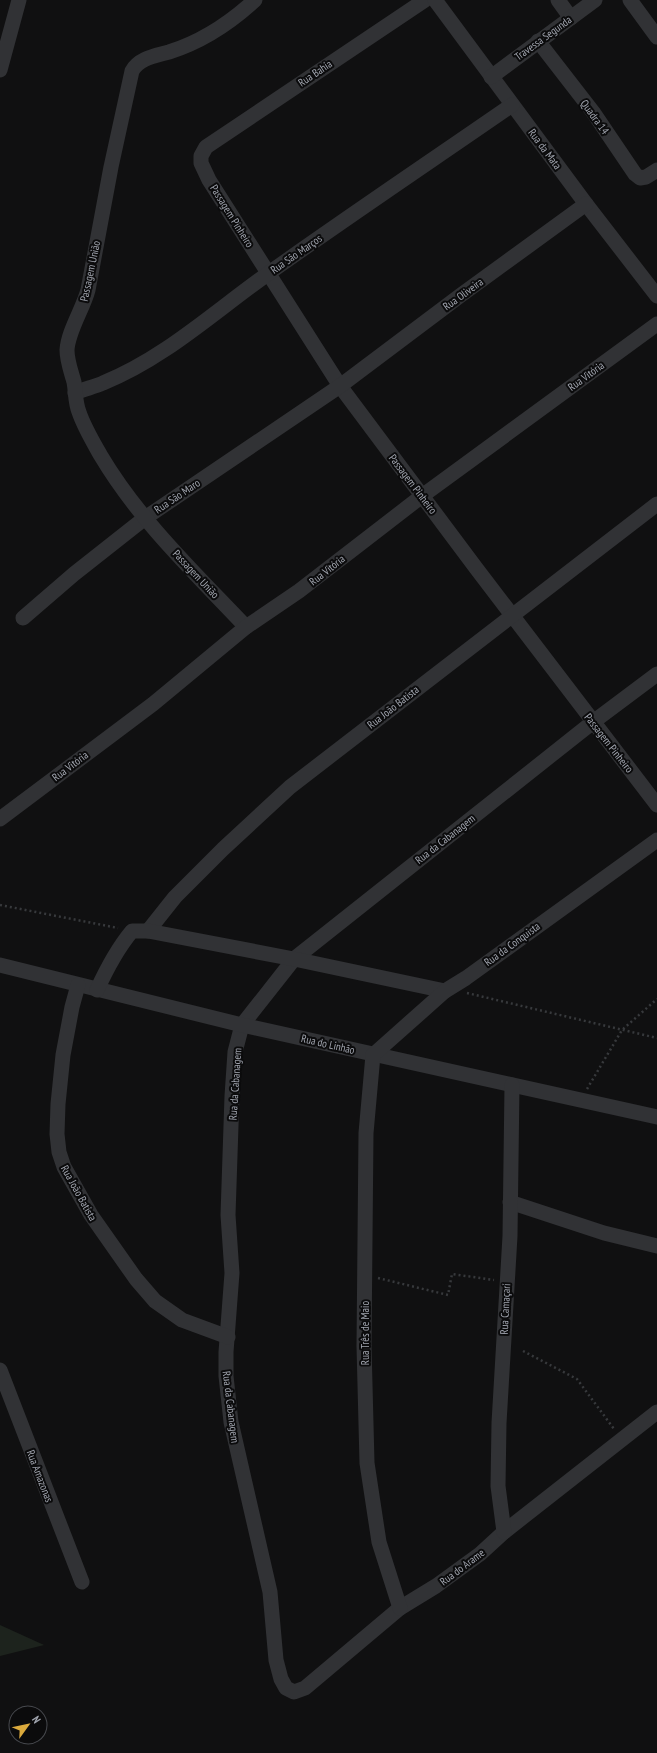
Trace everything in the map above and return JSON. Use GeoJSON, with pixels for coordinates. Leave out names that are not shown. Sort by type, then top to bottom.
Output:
{"type":"FeatureCollection","features":[{"type":"Feature","properties":{"kind":"street"},"geometry":{"type":"LineString","coordinates":[[0,70],[18,0]]}},
{"type":"Feature","properties":{"kind":"street","name":"Passagem União"},"geometry":{"type":"LineString","coordinates":[[246,628],[144,518],[123,490],[96,447],[79,414],[69,366],[67,348],[70,333],[84,305],[88,290],[130,76],[135,66],[141,61],[178,49],[210,34],[237,16],[255,0]]}},
{"type":"Feature","properties":{"kind":"street","name":"Rua Bahia"},"geometry":{"type":"LineString","coordinates":[[206,147],[425,0]]}},
{"type":"Feature","properties":{"kind":"street","name":"Rua da Mata"},"geometry":{"type":"LineString","coordinates":[[435,0],[512,106],[657,296]]}},
{"type":"Feature","properties":{"kind":"street"},"geometry":{"type":"LineString","coordinates":[[558,0],[571,18]]}},
{"type":"Feature","properties":{"kind":"street","name":"Travessa Segunda"},"geometry":{"type":"LineString","coordinates":[[491,77],[595,0]]}},
{"type":"Feature","properties":{"kind":"street"},"geometry":{"type":"LineString","coordinates":[[630,0],[657,37]]}},
{"type":"Feature","properties":{"kind":"street","name":"Quadra 14"},"geometry":{"type":"LineString","coordinates":[[538,41],[593,112],[635,174],[640,178],[644,178],[657,170]]}},
{"type":"Feature","properties":{"kind":"street","name":"Rua São Marços"},"geometry":{"type":"LineString","coordinates":[[75,392],[103,383],[126,373],[194,330],[268,274],[512,106]]}},
{"type":"Feature","properties":{"kind":"street","name":"Passagem Pinheiro"},"geometry":{"type":"LineString","coordinates":[[206,147],[201,156],[204,170],[268,274],[340,386],[592,722],[657,805]]}},
{"type":"Feature","properties":{"kind":"street","name":"Rua Oliveira"},"geometry":{"type":"LineString","coordinates":[[340,386],[586,204]]}},
{"type":"Feature","properties":{"kind":"street","name":"Rua Vitória"},"geometry":{"type":"LineString","coordinates":[[0,819],[153,704],[246,628],[299,591],[422,496],[657,324]]}},
{"type":"Feature","properties":{"kind":"street","name":"Rua São Maro"},"geometry":{"type":"LineString","coordinates":[[23,618],[74,574],[144,518],[340,386]]}},
{"type":"Feature","properties":{"kind":"street","name":"Rua João Batista"},"geometry":{"type":"LineString","coordinates":[[148,931],[175,897],[217,854],[290,787],[512,614],[657,504]]}},
{"type":"Feature","properties":{"kind":"street","name":"Rua da Cabanagem"},"geometry":{"type":"LineString","coordinates":[[276,1660],[267,1575],[255,1532],[231,1422],[226,1376],[226,1352],[232,1273],[228,1215],[234,1052],[242,1025],[294,959],[592,722],[657,674]]}},
{"type":"Feature","properties":{"kind":"street","name":"Rua da Conquista"},"geometry":{"type":"LineString","coordinates":[[373,1054],[445,991],[466,978],[657,840]]}},
{"type":"Feature","properties":{"kind":"street"},"geometry":{"type":"LineString","coordinates":[[97,990],[109,964],[132,931],[148,931],[294,959],[445,991]]}},
{"type":"Feature","properties":{"kind":"street","name":"Rua do Linhão"},"geometry":{"type":"LineString","coordinates":[[0,965],[242,1025],[657,1118]]}},
{"type":"Feature","properties":{"kind":"street","name":"Rua João Batista"},"geometry":{"type":"LineString","coordinates":[[78,985],[72,1007],[63,1055],[58,1104],[57,1134],[59,1152],[64,1167],[91,1215],[136,1279],[154,1301],[182,1320],[228,1337]]}},
{"type":"Feature","properties":{"kind":"street","name":"Rua Três de Maio"},"geometry":{"type":"LineString","coordinates":[[373,1054],[366,1133],[365,1275],[367,1462],[379,1542],[400,1608]]}},
{"type":"Feature","properties":{"kind":"street","name":"Rua Camaçari"},"geometry":{"type":"LineString","coordinates":[[504,1532],[498,1486],[499,1423],[510,1202],[512,1085]]}},
{"type":"Feature","properties":{"kind":"street"},"geometry":{"type":"LineString","coordinates":[[510,1202],[604,1233],[657,1246]]}},
{"type":"Feature","properties":{"kind":"street","name":"Rua Amazonas"},"geometry":{"type":"LineString","coordinates":[[0,1370],[82,1582]]}},
{"type":"Feature","properties":{"kind":"street","name":"Rua do Arame"},"geometry":{"type":"LineString","coordinates":[[276,1660],[283,1684],[290,1691],[298,1691],[304,1688],[400,1608],[436,1586],[480,1554],[504,1532],[657,1412]]}},
{"type":"Feature","properties":{"kind":"path"},"geometry":{"type":"LineString","coordinates":[[0,905],[132,931]]}},
{"type":"Feature","properties":{"kind":"path"},"geometry":{"type":"LineString","coordinates":[[445,991],[466,992],[657,1038]]}},
{"type":"Feature","properties":{"kind":"path"},"geometry":{"type":"LineString","coordinates":[[581,1100],[622,1030],[657,999]]}},
{"type":"Feature","properties":{"kind":"path"},"geometry":{"type":"LineString","coordinates":[[365,1275],[448,1295],[452,1274],[506,1281]]}},
{"type":"Feature","properties":{"kind":"path"},"geometry":{"type":"LineString","coordinates":[[523,1351],[576,1379],[616,1431]]}},
{"type":"Feature","properties":{"kind":"shaded area"},"geometry":{"type":"Polygon","coordinates":[[[0,1625],[44,1645],[0,1656],[0,1625]]]}}]}
